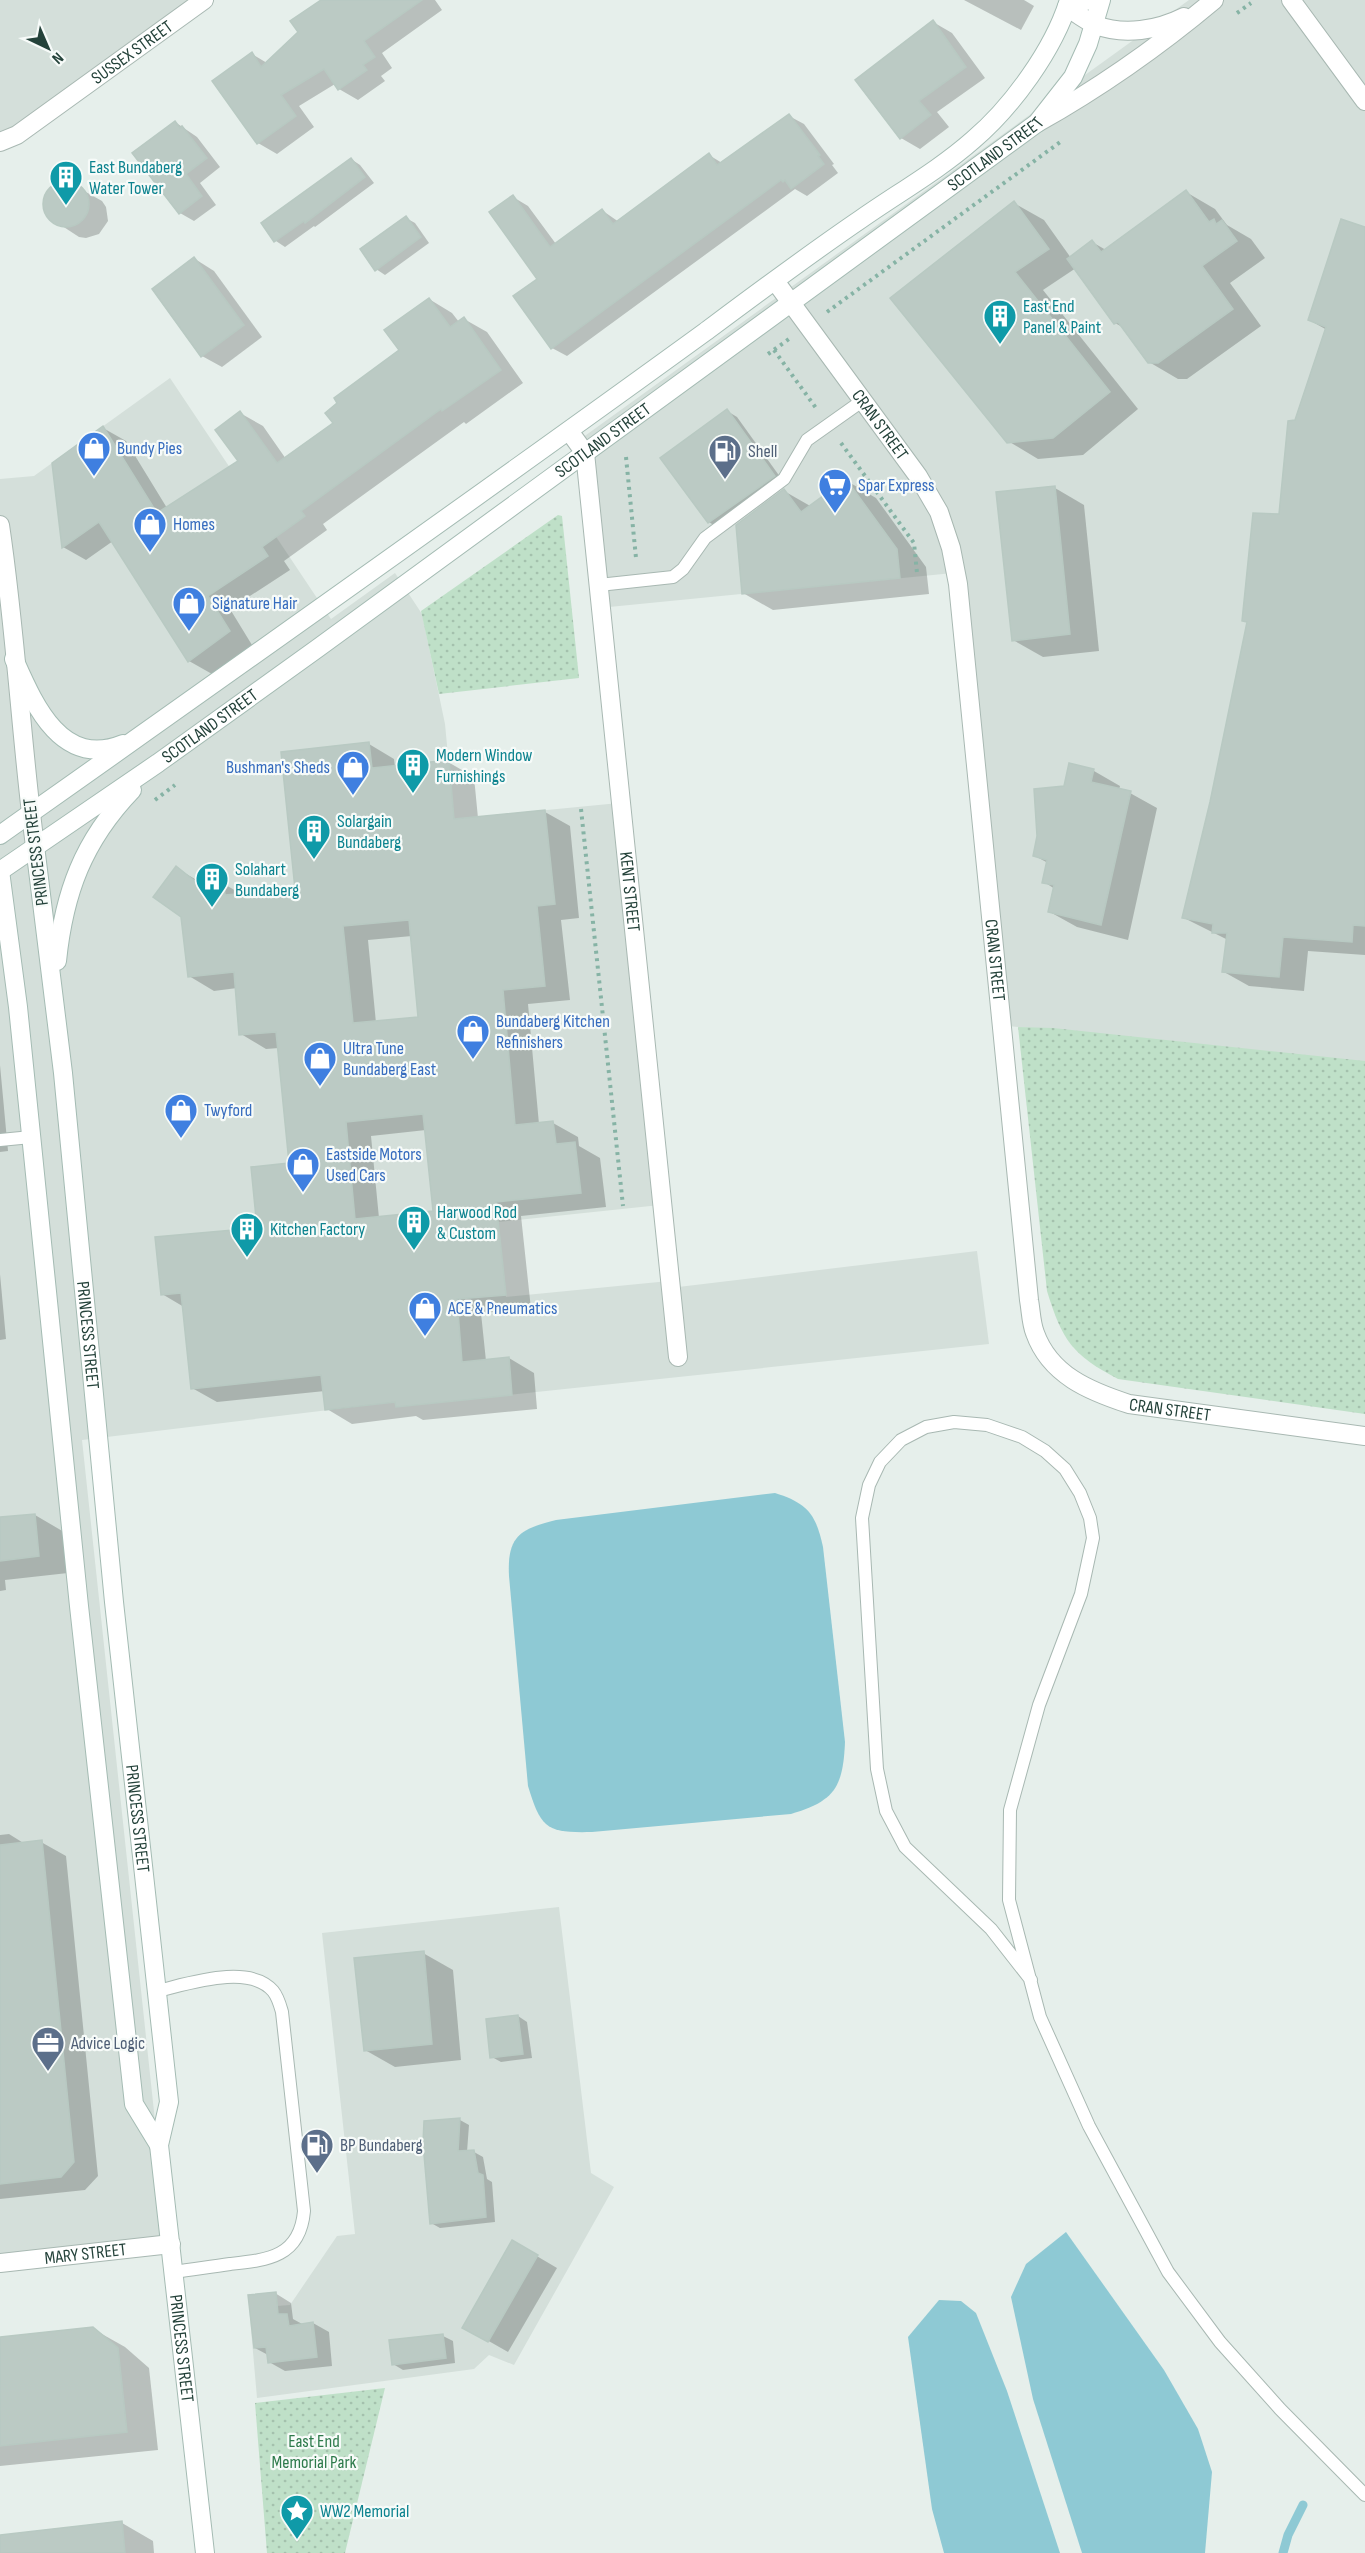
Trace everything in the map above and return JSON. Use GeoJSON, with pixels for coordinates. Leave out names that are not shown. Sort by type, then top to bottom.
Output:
{"type":"FeatureCollection","features":[{"type":"Feature","properties":{"kind":"main road","name":"SUSSEX STREET"},"geometry":{"type":"LineString","coordinates":[[0,142],[17,135],[204,0]]}},
{"type":"Feature","properties":{"kind":"main road"},"geometry":{"type":"LineString","coordinates":[[1068,4],[1089,0]]}},
{"type":"Feature","properties":{"kind":"main road"},"geometry":{"type":"LineString","coordinates":[[1037,123],[1073,77],[1095,24],[1101,0]]}},
{"type":"Feature","properties":{"kind":"main road"},"geometry":{"type":"LineString","coordinates":[[1291,0],[1365,101]]}},
{"type":"Feature","properties":{"kind":"main road","name":"SCOTLAND STREET"},"geometry":{"type":"LineString","coordinates":[[0,835],[569,431],[775,281],[938,168],[974,140],[1005,107],[1036,66],[1058,30],[1068,4],[1095,24],[1118,31],[1152,28],[1175,22],[1210,4]]}},
{"type":"Feature","properties":{"kind":"main road","name":"SCOTLAND STREET"},"geometry":{"type":"LineString","coordinates":[[0,871],[158,763],[1037,123],[1094,91],[1210,4]]}},
{"type":"Feature","properties":{"kind":"main road","name":"CRAN STREET"},"geometry":{"type":"LineString","coordinates":[[775,281],[918,476],[939,512],[952,557],[958,584],[1029,1300],[1034,1331],[1046,1355],[1063,1373],[1079,1384],[1099,1394],[1129,1404],[1365,1436]]}},
{"type":"Feature","properties":{"kind":"main road"},"geometry":{"type":"LineString","coordinates":[[569,431],[585,453]]}},
{"type":"Feature","properties":{"kind":"main road","name":"KENT STREET"},"geometry":{"type":"LineString","coordinates":[[585,453],[678,1358]]}},
{"type":"Feature","properties":{"kind":"main road","name":"PRINCESS STREET"},"geometry":{"type":"LineString","coordinates":[[0,525],[53,992],[114,1602],[169,2102],[159,2145],[205,2553]]}},
{"type":"Feature","properties":{"kind":"main road"},"geometry":{"type":"LineString","coordinates":[[14,659],[41,714],[72,743],[99,750],[111,749],[138,738]]}},
{"type":"Feature","properties":{"kind":"main road"},"geometry":{"type":"LineString","coordinates":[[53,992],[64,909],[80,863],[104,822],[158,763]]}},
{"type":"Feature","properties":{"kind":"main road","name":"PRINCESS STREET"},"geometry":{"type":"LineString","coordinates":[[0,871],[18,1007],[134,2104],[159,2145]]}},
{"type":"Feature","properties":{"kind":"main road"},"geometry":{"type":"LineString","coordinates":[[0,976],[18,1007]]}},
{"type":"Feature","properties":{"kind":"main road","name":"MARY STREET"},"geometry":{"type":"LineString","coordinates":[[0,2263],[171,2244]]}},
{"type":"Feature","properties":{"kind":"lane"},"geometry":{"type":"LineString","coordinates":[[598,585],[667,578],[679,573],[705,538],[784,479],[807,440],[862,401]]}},
{"type":"Feature","properties":{"kind":"lane"},"geometry":{"type":"LineString","coordinates":[[0,1140],[31,1137]]}},
{"type":"Feature","properties":{"kind":"lane"},"geometry":{"type":"LineString","coordinates":[[1031,1980],[991,1929],[905,1847],[886,1811],[877,1769],[862,1518],[869,1485],[880,1462],[901,1440],[926,1426],[954,1422],[987,1425],[1022,1437],[1045,1451],[1065,1469],[1080,1493],[1090,1518],[1093,1538],[1081,1594],[1039,1705],[1010,1810],[1009,1900],[1031,1980],[1040,2017],[1089,2126],[1168,2272],[1220,2342],[1280,2409],[1365,2495]]}},
{"type":"Feature","properties":{"kind":"lane"},"geometry":{"type":"LineString","coordinates":[[157,1990],[203,1980],[240,1976],[254,1978],[274,1992],[282,2012],[303,2211],[302,2225],[291,2246],[267,2260],[174,2272]]}},
{"type":"Feature","properties":{"kind":"path"},"geometry":{"type":"LineString","coordinates":[[1233,16],[1251,3]]}},
{"type":"Feature","properties":{"kind":"path"},"geometry":{"type":"LineString","coordinates":[[760,360],[1070,135]]}},
{"type":"Feature","properties":{"kind":"path"},"geometry":{"type":"LineString","coordinates":[[774,350],[914,543],[917,573]]}},
{"type":"Feature","properties":{"kind":"path"},"geometry":{"type":"LineString","coordinates":[[588,484],[636,450]]}},
{"type":"Feature","properties":{"kind":"path"},"geometry":{"type":"LineString","coordinates":[[626,457],[639,581]]}},
{"type":"Feature","properties":{"kind":"path"},"geometry":{"type":"LineString","coordinates":[[148,810],[155,801],[178,783]]}},
{"type":"Feature","properties":{"kind":"path"},"geometry":{"type":"LineString","coordinates":[[581,808],[623,1206]]}},
{"type":"Feature","properties":{"kind":"shaded area"},"geometry":{"type":"Polygon","coordinates":[[[0,0],[189,0],[0,146],[0,0]]]}},
{"type":"Feature","properties":{"kind":"shaded area"},"geometry":{"type":"Polygon","coordinates":[[[1189,0],[1365,0],[1365,1062],[999,1025],[953,573],[599,608],[575,443],[1189,0]]]}},
{"type":"Feature","properties":{"kind":"shaded area"},"geometry":{"type":"Polygon","coordinates":[[[170,378],[331,619],[395,573],[422,614],[445,724],[454,819],[619,803],[660,1205],[498,1222],[506,1297],[669,1281],[670,1288],[977,1251],[989,1344],[396,1407],[395,1402],[82,1440],[168,2242],[0,2261],[0,479],[34,476],[170,378]]]}},
{"type":"Feature","properties":{"kind":"shaded area"},"geometry":{"type":"Polygon","coordinates":[[[559,1907],[591,2173],[614,2187],[514,2365],[489,2355],[474,2369],[257,2398],[248,2295],[276,2292],[277,2306],[290,2305],[337,2236],[355,2234],[322,1933],[559,1907]]]}},
{"type":"Feature","properties":{"kind":"green space"},"geometry":{"type":"Polygon","coordinates":[[[558,515],[562,516],[579,678],[439,694],[421,611],[558,515]]]}},
{"type":"Feature","properties":{"kind":"green space"},"geometry":{"type":"Polygon","coordinates":[[[1018,1027],[1053,1028],[1365,1061],[1365,1414],[1118,1379],[1079,1354],[1064,1334],[1047,1291],[1018,1027]]]}},
{"type":"Feature","properties":{"kind":"green space","name":"East End Memorial Park"},"geometry":{"type":"Polygon","coordinates":[[[385,2388],[345,2553],[267,2553],[255,2403],[385,2388]]]}},
{"type":"Feature","properties":{"kind":"water"},"geometry":{"type":"Polygon","coordinates":[[[775,1493],[795,1501],[808,1511],[817,1526],[823,1547],[845,1742],[842,1770],[834,1790],[818,1804],[791,1814],[592,1832],[565,1831],[548,1825],[537,1811],[528,1786],[509,1576],[510,1552],[513,1544],[524,1531],[556,1520],[775,1493]]]}},
{"type":"Feature","properties":{"kind":"water"},"geometry":{"type":"Polygon","coordinates":[[[1066,2232],[1164,2370],[1198,2429],[1212,2472],[1205,2553],[1082,2553],[1033,2399],[1011,2297],[1026,2264],[1066,2232]]]}},
{"type":"Feature","properties":{"kind":"water"},"geometry":{"type":"Polygon","coordinates":[[[939,2300],[961,2301],[976,2313],[1007,2391],[1060,2553],[944,2553],[932,2509],[908,2337],[939,2300]]]}},
{"type":"Feature","properties":{"kind":"building"},"geometry":{"type":"Polygon","coordinates":[[[321,0],[422,0],[364,41],[375,57],[363,65],[367,70],[338,90],[324,69],[281,95],[296,116],[257,144],[212,81],[252,52],[261,67],[298,32],[290,21],[321,0]]]}},
{"type":"Feature","properties":{"kind":"building"},"geometry":{"type":"Polygon","coordinates":[[[933,20],[966,67],[919,101],[931,115],[900,139],[855,80],[933,20]]]}},
{"type":"Feature","properties":{"kind":"building"},"geometry":{"type":"Polygon","coordinates":[[[789,114],[820,155],[818,156],[824,164],[791,189],[785,180],[783,182],[781,180],[551,349],[513,296],[537,279],[489,212],[513,195],[550,247],[602,209],[613,224],[709,153],[717,165],[789,114]]]}},
{"type":"Feature","properties":{"kind":"building"},"geometry":{"type":"Polygon","coordinates":[[[175,121],[180,128],[182,126],[207,158],[186,174],[202,196],[179,214],[132,153],[175,121]]]}},
{"type":"Feature","properties":{"kind":"building"},"geometry":{"type":"Polygon","coordinates":[[[351,158],[365,177],[305,223],[304,221],[274,242],[261,223],[351,158]]]}},
{"type":"Feature","properties":{"kind":"building","name":"East Bundaberg Water Tower"},"geometry":{"type":"Polygon","coordinates":[[[66,181],[75,182],[83,187],[88,195],[88,213],[83,221],[75,226],[66,227],[57,226],[49,221],[44,213],[43,204],[44,195],[49,187],[57,182],[66,181]]]}},
{"type":"Feature","properties":{"kind":"building"},"geometry":{"type":"Polygon","coordinates":[[[1186,190],[1209,222],[1214,219],[1216,224],[1222,220],[1237,241],[1202,266],[1233,309],[1158,363],[1148,363],[1118,322],[1114,324],[1067,259],[1092,240],[1101,252],[1186,190]]]}},
{"type":"Feature","properties":{"kind":"building","name":"East End Panel & Paint"},"geometry":{"type":"Polygon","coordinates":[[[1014,201],[1049,249],[1015,272],[1110,392],[1053,438],[1007,443],[890,298],[1014,201]]]}},
{"type":"Feature","properties":{"kind":"building"},"geometry":{"type":"Polygon","coordinates":[[[406,216],[421,237],[375,271],[360,249],[406,216]]]}},
{"type":"Feature","properties":{"kind":"building"},"geometry":{"type":"Polygon","coordinates":[[[1341,219],[1365,227],[1365,926],[1353,925],[1352,942],[1283,937],[1279,977],[1222,972],[1227,933],[1212,933],[1213,924],[1182,918],[1210,802],[1247,622],[1242,621],[1253,513],[1279,514],[1288,421],[1295,420],[1326,327],[1308,320],[1341,219]]]}},
{"type":"Feature","properties":{"kind":"building"},"geometry":{"type":"Polygon","coordinates":[[[194,257],[244,325],[201,357],[152,289],[194,257]]]}},
{"type":"Feature","properties":{"kind":"building"},"geometry":{"type":"Polygon","coordinates":[[[429,298],[450,327],[464,317],[501,370],[442,411],[441,409],[301,511],[305,516],[262,547],[268,556],[208,596],[230,631],[188,662],[99,522],[62,548],[52,463],[103,426],[157,513],[238,461],[215,430],[240,411],[277,463],[333,423],[325,413],[337,403],[334,398],[399,350],[384,330],[429,298]]]}},
{"type":"Feature","properties":{"kind":"building"},"geometry":{"type":"Polygon","coordinates":[[[727,409],[775,476],[708,523],[660,458],[727,409]]]}},
{"type":"Feature","properties":{"kind":"building","name":"Spar Express"},"geometry":{"type":"Polygon","coordinates":[[[846,479],[897,549],[900,578],[742,594],[736,525],[784,489],[801,512],[846,479]]]}},
{"type":"Feature","properties":{"kind":"building"},"geometry":{"type":"Polygon","coordinates":[[[1055,486],[1070,634],[1012,641],[996,492],[1055,486]]]}},
{"type":"Feature","properties":{"kind":"building"},"geometry":{"type":"Polygon","coordinates":[[[369,742],[372,768],[449,760],[454,819],[545,810],[555,904],[537,906],[545,986],[503,990],[515,1125],[553,1121],[556,1144],[575,1142],[581,1193],[496,1202],[506,1295],[457,1299],[462,1362],[509,1357],[512,1395],[396,1407],[395,1402],[325,1410],[321,1375],[191,1389],[181,1293],[161,1295],[155,1237],[257,1228],[251,1167],[289,1163],[276,1032],[239,1035],[234,972],[188,977],[181,917],[153,897],[176,866],[201,886],[224,883],[225,895],[295,889],[281,752],[369,742]],[[409,920],[343,926],[353,1023],[418,1017],[409,920]],[[423,1114],[346,1122],[355,1219],[433,1211],[423,1114]]]}},
{"type":"Feature","properties":{"kind":"building"},"geometry":{"type":"Polygon","coordinates":[[[1069,763],[1094,769],[1091,782],[1131,791],[1101,925],[1048,912],[1054,885],[1042,883],[1047,860],[1033,856],[1037,836],[1034,789],[1064,786],[1069,763]]]}},
{"type":"Feature","properties":{"kind":"building"},"geometry":{"type":"Polygon","coordinates":[[[35,1514],[39,1556],[0,1561],[0,1517],[35,1514]]]}},
{"type":"Feature","properties":{"kind":"building"},"geometry":{"type":"Polygon","coordinates":[[[42,1840],[74,2162],[61,2177],[0,2184],[0,1845],[42,1840]]]}},
{"type":"Feature","properties":{"kind":"building"},"geometry":{"type":"Polygon","coordinates":[[[424,1951],[432,2044],[364,2051],[354,1958],[424,1951]]]}},
{"type":"Feature","properties":{"kind":"building"},"geometry":{"type":"Polygon","coordinates":[[[518,2015],[523,2054],[490,2058],[486,2019],[518,2015]]]}},
{"type":"Feature","properties":{"kind":"building"},"geometry":{"type":"Polygon","coordinates":[[[460,2118],[458,2151],[474,2150],[478,2173],[483,2175],[486,2217],[430,2224],[423,2143],[424,2121],[460,2118]]]}},
{"type":"Feature","properties":{"kind":"building"},"geometry":{"type":"Polygon","coordinates":[[[512,2240],[538,2255],[488,2342],[462,2328],[512,2240]]]}},
{"type":"Feature","properties":{"kind":"building"},"geometry":{"type":"Polygon","coordinates":[[[276,2292],[278,2314],[287,2314],[289,2326],[313,2322],[317,2357],[268,2363],[266,2347],[254,2348],[248,2295],[276,2292]]]}},
{"type":"Feature","properties":{"kind":"building"},"geometry":{"type":"Polygon","coordinates":[[[93,2327],[118,2348],[127,2432],[0,2446],[0,2337],[93,2327]]]}},
{"type":"Feature","properties":{"kind":"building"},"geometry":{"type":"Polygon","coordinates":[[[443,2334],[446,2358],[392,2365],[389,2340],[443,2334]]]}},
{"type":"Feature","properties":{"kind":"building"},"geometry":{"type":"Polygon","coordinates":[[[122,2521],[125,2553],[0,2553],[0,2535],[122,2521]]]}},
{"type":"Feature","properties":{"kind":"waterway"},"geometry":{"type":"LineString","coordinates":[[1283,2553],[1288,2535],[1303,2505]]}},
{"type":"Feature","properties":{"kind":"place","name":"East Bundaberg Water Tower"},"geometry":{"type":"Point","coordinates":[66,206]}},
{"type":"Feature","properties":{"kind":"place","name":"East End Panel & Paint"},"geometry":{"type":"Point","coordinates":[1000,345]}},
{"type":"Feature","properties":{"kind":"place","name":"Bundy Pies"},"geometry":{"type":"Point","coordinates":[94,477]}},
{"type":"Feature","properties":{"kind":"place","name":"Shell"},"geometry":{"type":"Point","coordinates":[725,480]}},
{"type":"Feature","properties":{"kind":"place","name":"Spar Express"},"geometry":{"type":"Point","coordinates":[835,514]}},
{"type":"Feature","properties":{"kind":"place","name":"Homes"},"geometry":{"type":"Point","coordinates":[150,553]}},
{"type":"Feature","properties":{"kind":"place","name":"Signature Hair"},"geometry":{"type":"Point","coordinates":[189,632]}},
{"type":"Feature","properties":{"kind":"place","name":"Modern Window Furnishings"},"geometry":{"type":"Point","coordinates":[413,794]}},
{"type":"Feature","properties":{"kind":"place","name":"Bushman's Sheds"},"geometry":{"type":"Point","coordinates":[353,796]}},
{"type":"Feature","properties":{"kind":"place","name":"Solargain Bundaberg"},"geometry":{"type":"Point","coordinates":[314,860]}},
{"type":"Feature","properties":{"kind":"place","name":"Solahart Bundaberg"},"geometry":{"type":"Point","coordinates":[212,908]}},
{"type":"Feature","properties":{"kind":"place","name":"Bundaberg Kitchen Refinishers"},"geometry":{"type":"Point","coordinates":[473,1060]}},
{"type":"Feature","properties":{"kind":"place","name":"Ultra Tune Bundaberg East"},"geometry":{"type":"Point","coordinates":[320,1087]}},
{"type":"Feature","properties":{"kind":"place","name":"Twyford"},"geometry":{"type":"Point","coordinates":[181,1139]}},
{"type":"Feature","properties":{"kind":"place","name":"Eastside Motors Used Cars"},"geometry":{"type":"Point","coordinates":[303,1193]}},
{"type":"Feature","properties":{"kind":"place","name":"Harwood Rod & Custom"},"geometry":{"type":"Point","coordinates":[414,1251]}},
{"type":"Feature","properties":{"kind":"place","name":"Kitchen Factory"},"geometry":{"type":"Point","coordinates":[247,1258]}},
{"type":"Feature","properties":{"kind":"place","name":"ACE & Pneumatics"},"geometry":{"type":"Point","coordinates":[425,1337]}},
{"type":"Feature","properties":{"kind":"place","name":"Advice Logic"},"geometry":{"type":"Point","coordinates":[48,2072]}},
{"type":"Feature","properties":{"kind":"place","name":"BP Bundaberg"},"geometry":{"type":"Point","coordinates":[317,2174]}},
{"type":"Feature","properties":{"kind":"place","name":"WW2 Memorial"},"geometry":{"type":"Point","coordinates":[297,2540]}}]}
